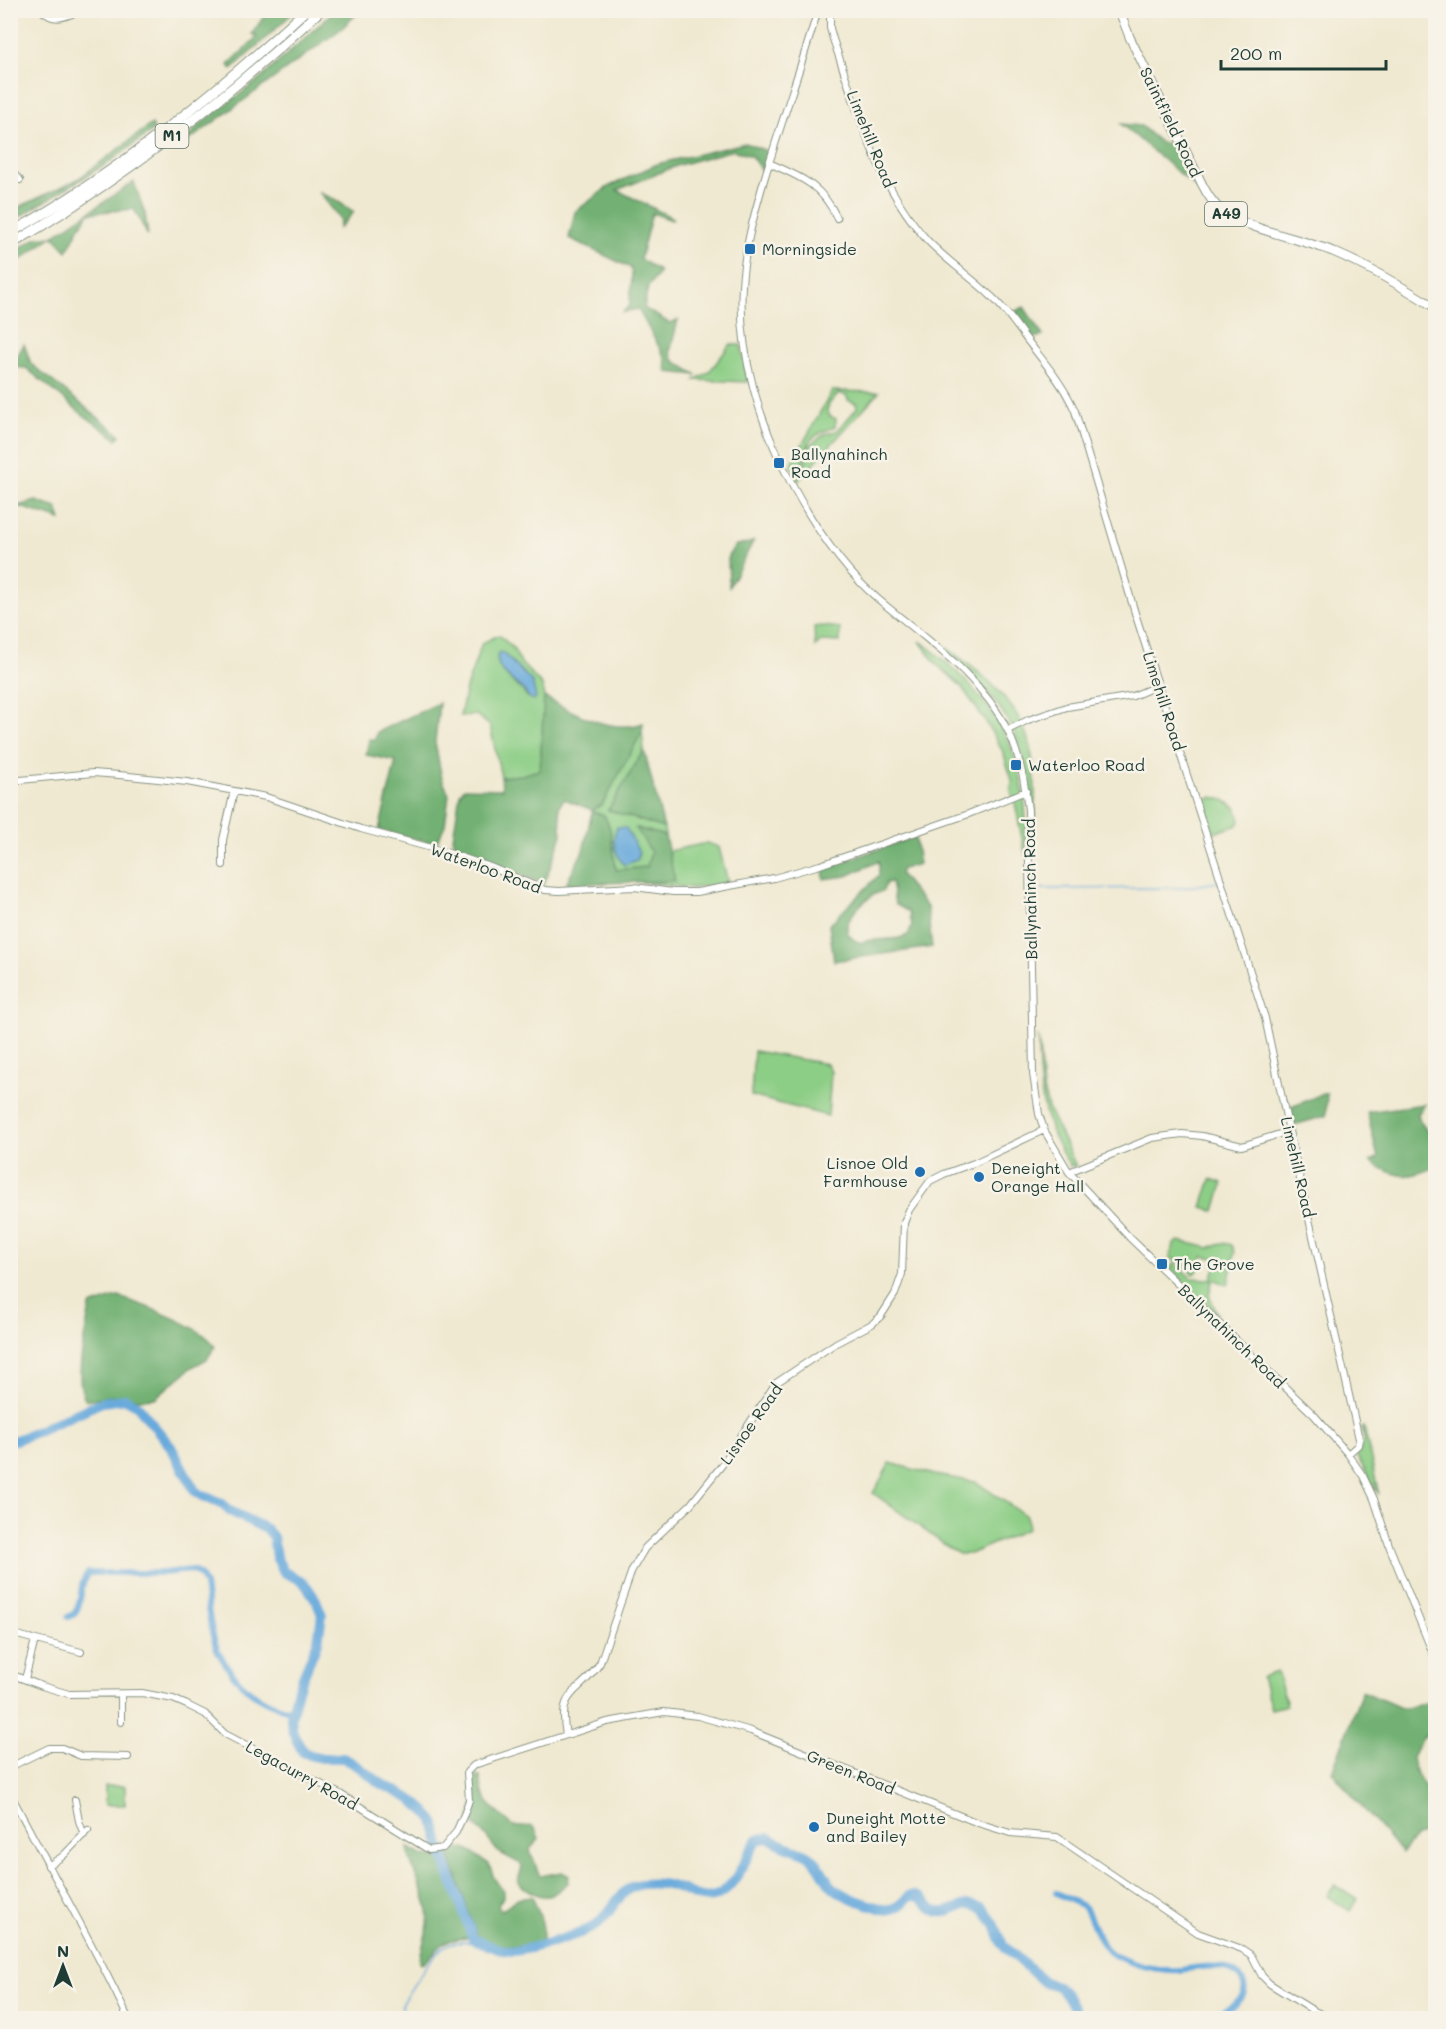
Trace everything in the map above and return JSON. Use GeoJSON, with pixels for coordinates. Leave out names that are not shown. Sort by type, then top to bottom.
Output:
{"type":"FeatureCollection","features":[{"type":"Feature","properties":{"kind":"highway","name":"M1"},"geometry":{"type":"LineString","coordinates":[[10,233],[107,173],[152,140],[219,87],[306,10]]}},
{"type":"Feature","properties":{"kind":"highway","name":"M1"},"geometry":{"type":"LineString","coordinates":[[10,245],[94,193],[143,159],[243,80],[321,10]]}},
{"type":"Feature","properties":{"kind":"main road","name":"Saintfield Road"},"geometry":{"type":"LineString","coordinates":[[1119,10],[1130,38],[1197,175],[1210,199],[1219,209],[1242,222],[1335,253],[1399,285],[1436,308]]}},
{"type":"Feature","properties":{"kind":"street"},"geometry":{"type":"LineString","coordinates":[[41,10],[49,17],[55,18],[81,10]]}},
{"type":"Feature","properties":{"kind":"street","name":"Ballynahinch Road"},"geometry":{"type":"LineString","coordinates":[[818,10],[769,163],[748,239],[742,281],[744,343],[761,412],[790,480],[815,523],[847,567],[874,596],[972,680],[984,693],[1008,730],[1021,766],[1028,810],[1033,1074],[1039,1114],[1044,1130],[1069,1172],[1130,1238],[1314,1415],[1348,1454],[1363,1476],[1374,1499],[1390,1548],[1436,1661]]}},
{"type":"Feature","properties":{"kind":"street","name":"Limehill Road"},"geometry":{"type":"LineString","coordinates":[[830,10],[830,28],[833,39],[872,151],[891,191],[926,238],[948,261],[993,297],[1057,378],[1069,397],[1261,1001],[1359,1439],[1358,1445],[1348,1454]]}},
{"type":"Feature","properties":{"kind":"street"},"geometry":{"type":"LineString","coordinates":[[769,163],[814,185],[837,218]]}},
{"type":"Feature","properties":{"kind":"street"},"geometry":{"type":"LineString","coordinates":[[10,170],[20,180]]}},
{"type":"Feature","properties":{"kind":"street"},"geometry":{"type":"LineString","coordinates":[[1008,730],[1028,720],[1067,707],[1133,696],[1159,685]]}},
{"type":"Feature","properties":{"kind":"street","name":"Waterloo Road"},"geometry":{"type":"LineString","coordinates":[[10,781],[93,773],[119,774],[187,782],[266,797],[361,829],[488,866],[545,890],[559,891],[634,887],[689,892],[774,878],[820,865],[966,815],[1026,791]]}},
{"type":"Feature","properties":{"kind":"street"},"geometry":{"type":"LineString","coordinates":[[223,865],[223,840],[234,791]]}},
{"type":"Feature","properties":{"kind":"street","name":"Lisnoe Road"},"geometry":{"type":"LineString","coordinates":[[566,1735],[563,1712],[565,1703],[600,1663],[632,1570],[645,1548],[690,1505],[722,1465],[776,1383],[836,1343],[872,1324],[881,1316],[895,1294],[902,1274],[904,1223],[909,1210],[930,1181],[1044,1130]]}},
{"type":"Feature","properties":{"kind":"street"},"geometry":{"type":"LineString","coordinates":[[1069,1172],[1152,1138],[1182,1134],[1202,1136],[1242,1146],[1289,1131]]}},
{"type":"Feature","properties":{"kind":"street"},"geometry":{"type":"LineString","coordinates":[[10,1633],[81,1652]]}},
{"type":"Feature","properties":{"kind":"street"},"geometry":{"type":"LineString","coordinates":[[26,1679],[35,1640]]}},
{"type":"Feature","properties":{"kind":"street","name":"Legacurry Road"},"geometry":{"type":"LineString","coordinates":[[10,1674],[69,1694],[142,1694],[173,1699],[205,1714],[225,1734],[340,1794],[424,1848],[436,1850],[443,1848],[449,1842],[465,1812],[469,1800],[466,1776],[469,1768],[566,1735]]}},
{"type":"Feature","properties":{"kind":"street"},"geometry":{"type":"LineString","coordinates":[[121,1694],[121,1722]]}},
{"type":"Feature","properties":{"kind":"street","name":"Green Road"},"geometry":{"type":"LineString","coordinates":[[566,1735],[630,1716],[664,1712],[698,1716],[751,1731],[989,1826],[1010,1833],[1057,1837],[1198,1933],[1242,1949],[1251,1955],[1262,1976],[1270,1984],[1331,2019]]}},
{"type":"Feature","properties":{"kind":"street"},"geometry":{"type":"LineString","coordinates":[[10,1767],[55,1747],[81,1756],[128,1757]]}},
{"type":"Feature","properties":{"kind":"street"},"geometry":{"type":"LineString","coordinates":[[10,1793],[103,1967],[128,2019]]}},
{"type":"Feature","properties":{"kind":"street"},"geometry":{"type":"LineString","coordinates":[[48,1866],[63,1856],[86,1832],[79,1821],[75,1800]]}},
{"type":"Feature","properties":{"kind":"green space"},"geometry":{"type":"Polygon","coordinates":[[[335,10],[360,11],[341,29],[180,147],[199,125],[260,79],[335,10]]]}},
{"type":"Feature","properties":{"kind":"green space"},"geometry":{"type":"Polygon","coordinates":[[[295,11],[232,69],[228,65],[257,37],[252,34],[267,12],[295,11]]]}},
{"type":"Feature","properties":{"kind":"green space"},"geometry":{"type":"Polygon","coordinates":[[[152,124],[154,130],[105,165],[11,222],[11,211],[78,179],[152,124]]]}},
{"type":"Feature","properties":{"kind":"green space"},"geometry":{"type":"Polygon","coordinates":[[[1121,124],[1141,126],[1161,143],[1178,144],[1199,190],[1121,124]]]}},
{"type":"Feature","properties":{"kind":"green space"},"geometry":{"type":"Polygon","coordinates":[[[745,143],[767,151],[762,171],[751,156],[733,150],[679,165],[617,190],[673,218],[672,220],[652,213],[640,259],[660,272],[648,287],[644,308],[669,323],[678,320],[670,352],[674,361],[697,375],[667,372],[665,358],[638,309],[623,312],[630,305],[631,268],[569,238],[575,212],[608,187],[657,164],[745,143]]]}},
{"type":"Feature","properties":{"kind":"green space"},"geometry":{"type":"Polygon","coordinates":[[[134,182],[145,214],[148,236],[134,209],[89,213],[67,251],[53,236],[134,182]]]}},
{"type":"Feature","properties":{"kind":"green space"},"geometry":{"type":"Polygon","coordinates":[[[320,193],[354,212],[339,228],[340,219],[320,193]]]}},
{"type":"Feature","properties":{"kind":"green space"},"geometry":{"type":"Polygon","coordinates":[[[53,236],[11,267],[11,254],[36,238],[53,236]]]}},
{"type":"Feature","properties":{"kind":"green space"},"geometry":{"type":"Polygon","coordinates":[[[1024,307],[1043,336],[1034,338],[1014,312],[1024,307]]]}},
{"type":"Feature","properties":{"kind":"green space"},"geometry":{"type":"Polygon","coordinates":[[[24,344],[31,364],[120,435],[117,439],[82,414],[26,368],[11,367],[11,360],[15,360],[24,344]]]}},
{"type":"Feature","properties":{"kind":"green space"},"geometry":{"type":"Polygon","coordinates":[[[730,345],[741,345],[748,382],[695,380],[709,372],[730,345]]]}},
{"type":"Feature","properties":{"kind":"green space"},"geometry":{"type":"Polygon","coordinates":[[[832,391],[879,392],[797,482],[796,477],[806,461],[810,445],[825,434],[837,431],[857,408],[856,403],[839,393],[829,404],[827,411],[836,419],[835,427],[822,432],[810,441],[802,463],[796,471],[793,469],[791,465],[832,391]]]}},
{"type":"Feature","properties":{"kind":"green space"},"geometry":{"type":"Polygon","coordinates":[[[36,501],[57,508],[61,520],[18,506],[36,501]]]}},
{"type":"Feature","properties":{"kind":"green space"},"geometry":{"type":"Polygon","coordinates":[[[754,540],[729,587],[728,556],[736,545],[750,543],[754,540]]]}},
{"type":"Feature","properties":{"kind":"green space"},"geometry":{"type":"Polygon","coordinates":[[[814,627],[840,628],[840,642],[821,641],[815,647],[814,627]]]}},
{"type":"Feature","properties":{"kind":"green space"},"geometry":{"type":"Polygon","coordinates":[[[927,633],[981,674],[1015,711],[1031,750],[1035,827],[1023,759],[1008,721],[981,685],[927,633]]]}},
{"type":"Feature","properties":{"kind":"green space"},"geometry":{"type":"Polygon","coordinates":[[[499,635],[513,648],[521,663],[542,685],[544,697],[540,770],[501,777],[490,726],[476,715],[460,716],[466,688],[482,643],[499,635]],[[498,653],[499,666],[528,698],[526,675],[502,653],[498,653]]]}},
{"type":"Feature","properties":{"kind":"green space"},"geometry":{"type":"Polygon","coordinates":[[[920,641],[968,683],[995,717],[1005,735],[1014,754],[1024,796],[1026,858],[1011,792],[1012,780],[1003,752],[961,686],[936,664],[920,641]]]}},
{"type":"Feature","properties":{"kind":"green space"},"geometry":{"type":"Polygon","coordinates":[[[544,697],[579,715],[605,724],[631,726],[643,723],[642,732],[602,805],[592,810],[564,799],[559,806],[562,835],[544,884],[457,850],[453,838],[460,793],[464,788],[502,789],[501,777],[540,770],[544,697]]]}},
{"type":"Feature","properties":{"kind":"green space"},"geometry":{"type":"Polygon","coordinates":[[[439,703],[435,742],[442,779],[449,794],[445,825],[436,844],[379,830],[396,761],[366,755],[369,739],[375,740],[377,732],[439,703]]]}},
{"type":"Feature","properties":{"kind":"green space"},"geometry":{"type":"Polygon","coordinates":[[[642,731],[644,750],[609,810],[664,828],[665,836],[638,828],[651,852],[647,867],[616,870],[610,829],[604,815],[592,812],[592,810],[602,805],[642,731]]]}},
{"type":"Feature","properties":{"kind":"green space"},"geometry":{"type":"Polygon","coordinates":[[[644,750],[664,828],[608,810],[644,750]]]}},
{"type":"Feature","properties":{"kind":"green space"},"geometry":{"type":"Polygon","coordinates":[[[1213,797],[1236,807],[1240,821],[1238,825],[1214,833],[1203,800],[1213,797]]]}},
{"type":"Feature","properties":{"kind":"green space"},"geometry":{"type":"Polygon","coordinates":[[[592,812],[604,815],[610,829],[616,870],[647,867],[651,852],[636,828],[665,836],[675,881],[566,884],[583,851],[592,812]]]}},
{"type":"Feature","properties":{"kind":"green space"},"geometry":{"type":"Polygon","coordinates":[[[915,837],[919,864],[902,869],[900,874],[927,907],[932,947],[834,961],[829,925],[879,875],[879,861],[847,876],[824,879],[823,868],[915,837]],[[891,882],[886,883],[882,891],[868,898],[852,915],[847,928],[848,934],[861,942],[908,935],[912,925],[909,912],[895,904],[891,882]]]}},
{"type":"Feature","properties":{"kind":"green space"},"geometry":{"type":"Polygon","coordinates":[[[707,843],[719,847],[728,883],[693,888],[641,882],[674,881],[668,851],[707,843]]]}},
{"type":"Feature","properties":{"kind":"green space"},"geometry":{"type":"Polygon","coordinates":[[[1038,1036],[1043,1089],[1048,1108],[1076,1166],[1070,1166],[1052,1134],[1047,1119],[1039,1072],[1038,1036]]]}},
{"type":"Feature","properties":{"kind":"green space"},"geometry":{"type":"Polygon","coordinates":[[[754,1051],[827,1064],[831,1072],[828,1116],[751,1096],[754,1051]]]}},
{"type":"Feature","properties":{"kind":"green space"},"geometry":{"type":"Polygon","coordinates":[[[1327,1093],[1326,1116],[1294,1125],[1290,1107],[1327,1093]]]}},
{"type":"Feature","properties":{"kind":"green space"},"geometry":{"type":"Polygon","coordinates":[[[1425,1104],[1418,1114],[1420,1121],[1435,1142],[1435,1167],[1417,1174],[1401,1175],[1386,1171],[1370,1161],[1378,1158],[1367,1112],[1425,1104]]]}},
{"type":"Feature","properties":{"kind":"green space"},"geometry":{"type":"Polygon","coordinates":[[[1211,1179],[1223,1183],[1215,1211],[1202,1207],[1211,1179]]]}},
{"type":"Feature","properties":{"kind":"green space"},"geometry":{"type":"Polygon","coordinates":[[[1179,1241],[1210,1248],[1221,1244],[1232,1245],[1235,1252],[1228,1285],[1213,1279],[1209,1295],[1218,1315],[1170,1268],[1175,1263],[1191,1278],[1211,1279],[1218,1259],[1203,1256],[1197,1272],[1193,1274],[1182,1263],[1170,1258],[1174,1244],[1179,1241]]]}},
{"type":"Feature","properties":{"kind":"green space"},"geometry":{"type":"Polygon","coordinates":[[[119,1297],[186,1324],[209,1339],[215,1347],[207,1359],[192,1367],[155,1398],[111,1396],[86,1400],[82,1392],[80,1369],[90,1306],[119,1297]]]}},
{"type":"Feature","properties":{"kind":"green space"},"geometry":{"type":"Polygon","coordinates":[[[1364,1427],[1379,1495],[1357,1457],[1364,1440],[1362,1428],[1364,1427]]]}},
{"type":"Feature","properties":{"kind":"green space"},"geometry":{"type":"Polygon","coordinates":[[[890,1463],[935,1475],[976,1482],[1026,1516],[1027,1529],[970,1554],[959,1554],[873,1493],[890,1463]]]}},
{"type":"Feature","properties":{"kind":"green space"},"geometry":{"type":"Polygon","coordinates":[[[1277,1672],[1287,1705],[1271,1709],[1262,1677],[1277,1672]]]}},
{"type":"Feature","properties":{"kind":"green space"},"geometry":{"type":"Polygon","coordinates":[[[1362,1691],[1401,1708],[1435,1701],[1435,1730],[1422,1738],[1412,1757],[1414,1769],[1435,1804],[1435,1830],[1416,1836],[1402,1853],[1332,1772],[1362,1691]]]}},
{"type":"Feature","properties":{"kind":"green space"},"geometry":{"type":"Polygon","coordinates":[[[477,1775],[480,1777],[484,1796],[493,1808],[513,1825],[530,1826],[537,1832],[539,1839],[530,1849],[530,1853],[540,1876],[562,1872],[569,1876],[568,1883],[554,1894],[543,1896],[524,1887],[518,1881],[521,1864],[498,1852],[470,1820],[475,1799],[474,1777],[477,1775]]]}},
{"type":"Feature","properties":{"kind":"green space"},"geometry":{"type":"Polygon","coordinates":[[[105,1786],[125,1786],[125,1805],[105,1805],[105,1786]]]}},
{"type":"Feature","properties":{"kind":"green space"},"geometry":{"type":"Polygon","coordinates":[[[408,1847],[423,1856],[440,1857],[470,1936],[446,1942],[423,1964],[420,1963],[420,1956],[429,1918],[408,1847]]]}},
{"type":"Feature","properties":{"kind":"green space"},"geometry":{"type":"Polygon","coordinates":[[[465,1848],[489,1864],[494,1878],[503,1891],[503,1897],[498,1905],[500,1910],[520,1898],[531,1896],[533,1898],[543,1926],[540,1943],[508,1946],[477,1937],[449,1854],[456,1849],[465,1848]]]}},
{"type":"Feature","properties":{"kind":"green space"},"geometry":{"type":"Polygon","coordinates":[[[1335,1885],[1357,1899],[1350,1911],[1327,1896],[1335,1885]]]}},
{"type":"Feature","properties":{"kind":"water"},"geometry":{"type":"Polygon","coordinates":[[[502,652],[532,682],[536,698],[533,700],[529,698],[501,669],[497,659],[498,653],[502,652]]]}},
{"type":"Feature","properties":{"kind":"water"},"geometry":{"type":"Polygon","coordinates":[[[617,827],[626,828],[639,852],[637,860],[624,865],[615,847],[614,837],[617,827]]]}},
{"type":"Feature","properties":{"kind":"waterway"},"geometry":{"type":"LineString","coordinates":[[1036,889],[1181,888],[1218,882]]}},
{"type":"Feature","properties":{"kind":"waterway"},"geometry":{"type":"LineString","coordinates":[[10,1440],[33,1433],[102,1402],[126,1399],[137,1405],[171,1447],[195,1491],[266,1529],[273,1537],[276,1557],[284,1572],[302,1581],[316,1600],[322,1615],[318,1641],[298,1689],[291,1717],[292,1730],[297,1741],[303,1752],[313,1756],[343,1758],[351,1762],[382,1784],[411,1799],[434,1821],[443,1856],[473,1939],[498,1949],[513,1951],[568,1937],[596,1925],[621,1895],[634,1886],[642,1884],[666,1885],[707,1898],[718,1895],[731,1884],[758,1839],[770,1838],[812,1858],[836,1890],[855,1900],[882,1909],[901,1905],[909,1896],[919,1897],[940,1912],[968,1905],[982,1908],[994,1923],[1003,1945],[1044,1982],[1058,1986],[1080,2018]]}},
{"type":"Feature","properties":{"kind":"waterway"},"geometry":{"type":"LineString","coordinates":[[68,1617],[77,1610],[88,1573],[164,1573],[192,1570],[200,1575],[205,1585],[213,1638],[219,1653],[233,1674],[259,1698],[280,1708],[293,1711]]}},
{"type":"Feature","properties":{"kind":"waterway"},"geometry":{"type":"LineString","coordinates":[[1056,1893],[1085,1907],[1102,1943],[1120,1958],[1141,1966],[1165,1970],[1219,1967],[1238,1975],[1243,1982],[1243,1996],[1232,2006],[1204,2018]]}},
{"type":"Feature","properties":{"kind":"waterway"},"geometry":{"type":"LineString","coordinates":[[404,2018],[401,2004],[436,1954],[449,1944],[473,1942],[473,1939]]}},
{"type":"Feature","properties":{"kind":"place","name":"Morningside"},"geometry":{"type":"Point","coordinates":[750,249]}},
{"type":"Feature","properties":{"kind":"place","name":"Ballynahinch Road"},"geometry":{"type":"Point","coordinates":[779,463]}},
{"type":"Feature","properties":{"kind":"place","name":"Waterloo Road"},"geometry":{"type":"Point","coordinates":[1016,765]}},
{"type":"Feature","properties":{"kind":"place","name":"Lisnoe Old Farmhouse"},"geometry":{"type":"Point","coordinates":[920,1172]}},
{"type":"Feature","properties":{"kind":"place","name":"Deneight Orange Hall"},"geometry":{"type":"Point","coordinates":[979,1177]}},
{"type":"Feature","properties":{"kind":"place","name":"The Grove"},"geometry":{"type":"Point","coordinates":[1162,1264]}},
{"type":"Feature","properties":{"kind":"place","name":"Duneight Motte and Bailey"},"geometry":{"type":"Point","coordinates":[814,1827]}}]}
